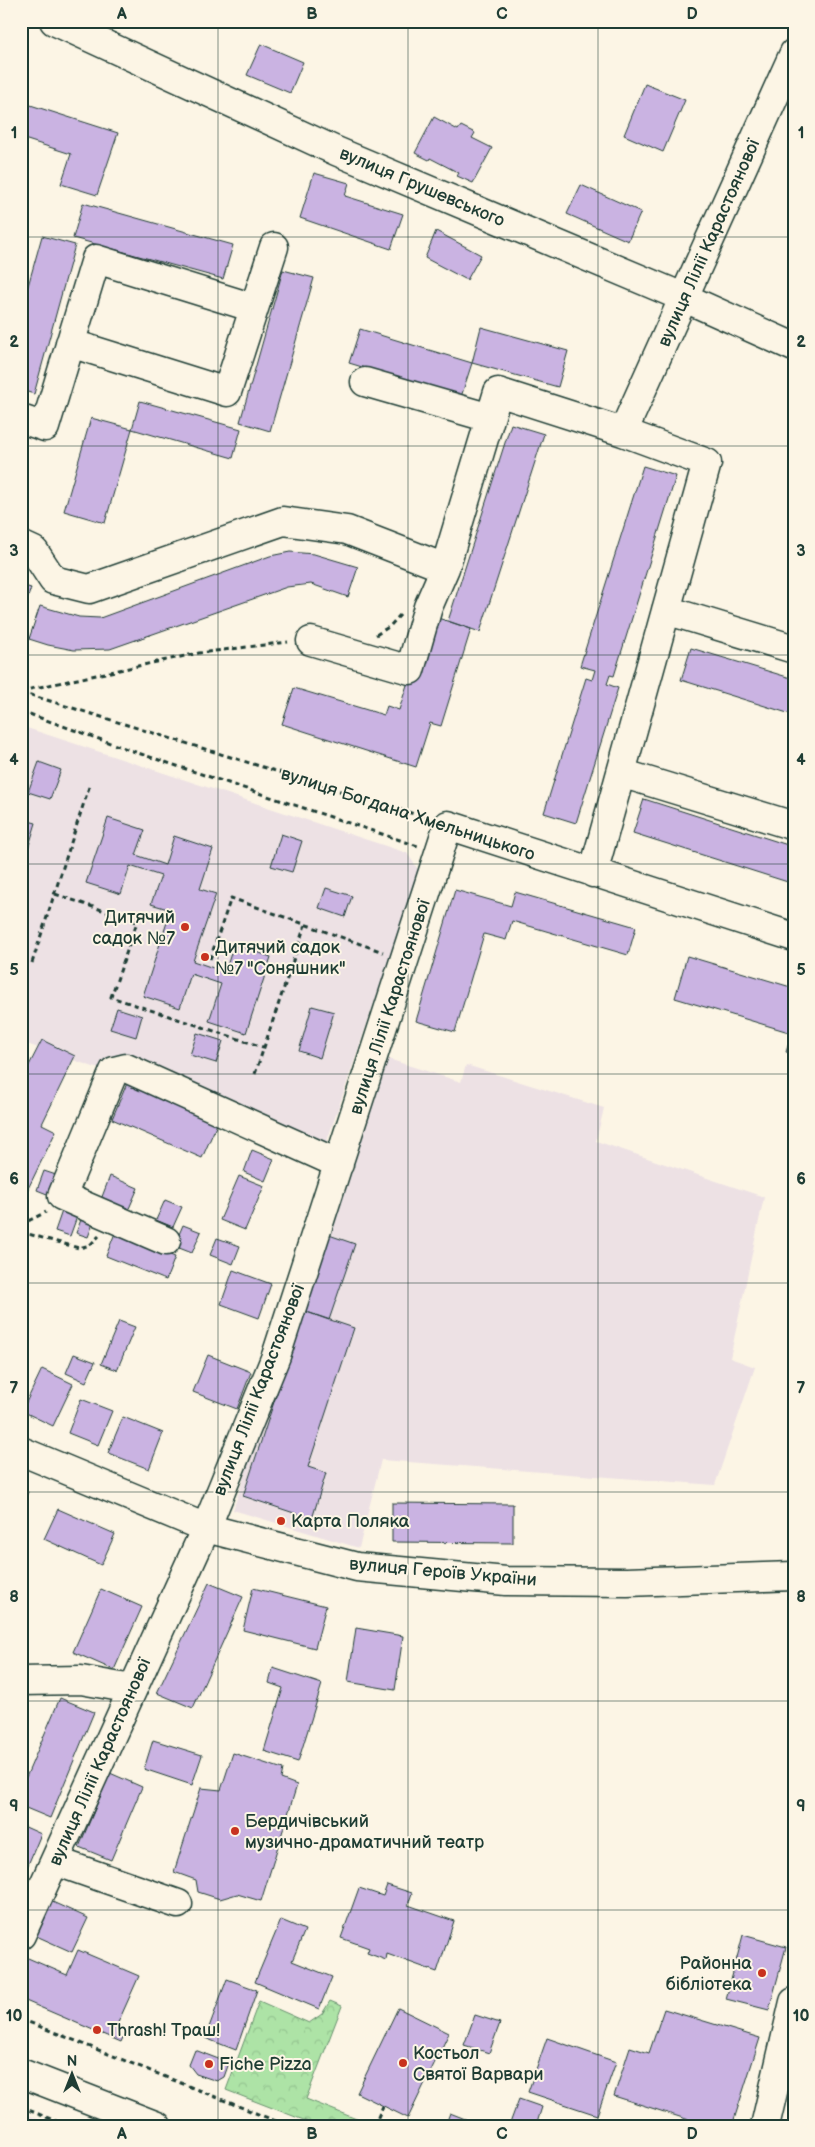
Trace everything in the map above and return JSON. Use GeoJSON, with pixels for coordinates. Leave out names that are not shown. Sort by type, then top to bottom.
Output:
{"type":"FeatureCollection","features":[{"type":"Feature","properties":{"kind":"street","name":"вулиця Грушевського"},"geometry":{"type":"LineString","coordinates":[[54,21],[336,151],[685,298],[794,347]]}},
{"type":"Feature","properties":{"kind":"street","name":"вулиця Лілії Карастоянової"},"geometry":{"type":"LineString","coordinates":[[624,432],[794,53]]}},
{"type":"Feature","properties":{"kind":"street"},"geometry":{"type":"LineString","coordinates":[[70,343],[228,392],[274,247]]}},
{"type":"Feature","properties":{"kind":"street"},"geometry":{"type":"LineString","coordinates":[[23,426],[45,427],[96,259],[254,308]]}},
{"type":"Feature","properties":{"kind":"street"},"geometry":{"type":"LineString","coordinates":[[366,382],[490,418]]}},
{"type":"Feature","properties":{"kind":"street"},"geometry":{"type":"LineString","coordinates":[[311,641],[410,670],[428,607],[444,568],[498,392],[624,432],[707,463],[593,873]]}},
{"type":"Feature","properties":{"kind":"street"},"geometry":{"type":"LineString","coordinates":[[21,545],[34,551],[53,580],[89,589],[283,521],[348,530],[444,568]]}},
{"type":"Feature","properties":{"kind":"street"},"geometry":{"type":"LineString","coordinates":[[666,610],[794,649]]}},
{"type":"Feature","properties":{"kind":"street"},"geometry":{"type":"LineString","coordinates":[[621,773],[794,826]]}},
{"type":"Feature","properties":{"kind":"street","name":"вулиця Лілії Карастоянової"},"geometry":{"type":"LineString","coordinates":[[21,1935],[206,1528],[276,1356],[448,825]]}},
{"type":"Feature","properties":{"kind":"street","name":"вулиця Богдана Хмельницького"},"geometry":{"type":"LineString","coordinates":[[448,825],[794,937]]}},
{"type":"Feature","properties":{"kind":"street"},"geometry":{"type":"LineString","coordinates":[[166,1241],[62,1196],[114,1071],[126,1068],[339,1164]]}},
{"type":"Feature","properties":{"kind":"street","name":"вулиця Героїв України"},"geometry":{"type":"LineString","coordinates":[[21,1451],[206,1528],[357,1567],[506,1581],[628,1582],[794,1576]]}},
{"type":"Feature","properties":{"kind":"street"},"geometry":{"type":"LineString","coordinates":[[21,1681],[81,1680],[132,1689]]}},
{"type":"Feature","properties":{"kind":"street"},"geometry":{"type":"LineString","coordinates":[[55,1861],[178,1904]]}},
{"type":"Feature","properties":{"kind":"street"},"geometry":{"type":"LineString","coordinates":[[777,2111],[794,2002]]}},
{"type":"Feature","properties":{"kind":"street"},"geometry":{"type":"LineString","coordinates":[[21,2073],[157,2126]]}},
{"type":"Feature","properties":{"kind":"path"},"geometry":{"type":"LineString","coordinates":[[373,637],[390,626],[404,612]]}},
{"type":"Feature","properties":{"kind":"path"},"geometry":{"type":"LineString","coordinates":[[21,692],[199,653],[292,641],[311,641]]}},
{"type":"Feature","properties":{"kind":"path","name":"вулиця Богдана Хмельницького"},"geometry":{"type":"LineString","coordinates":[[21,692],[448,825]]}},
{"type":"Feature","properties":{"kind":"path"},"geometry":{"type":"LineString","coordinates":[[21,711],[159,760],[440,853]]}},
{"type":"Feature","properties":{"kind":"path"},"geometry":{"type":"LineString","coordinates":[[32,963],[90,784]]}},
{"type":"Feature","properties":{"kind":"path"},"geometry":{"type":"LineString","coordinates":[[55,894],[137,922],[112,997],[263,1047]]}},
{"type":"Feature","properties":{"kind":"path"},"geometry":{"type":"LineString","coordinates":[[210,959],[231,898],[405,959]]}},
{"type":"Feature","properties":{"kind":"path"},"geometry":{"type":"LineString","coordinates":[[255,1074],[305,925]]}},
{"type":"Feature","properties":{"kind":"path"},"geometry":{"type":"LineString","coordinates":[[21,1226],[44,1214],[62,1196]]}},
{"type":"Feature","properties":{"kind":"path"},"geometry":{"type":"LineString","coordinates":[[21,1232],[79,1248],[90,1245],[98,1238],[111,1218]]}},
{"type":"Feature","properties":{"kind":"path"},"geometry":{"type":"LineString","coordinates":[[21,2019],[288,2126]]}},
{"type":"Feature","properties":{"kind":"path"},"geometry":{"type":"LineString","coordinates":[[374,2126],[383,2106]]}},
{"type":"Feature","properties":{"kind":"path"},"geometry":{"type":"LineString","coordinates":[[21,2107],[68,2126]]}},
{"type":"Feature","properties":{"kind":"shaded area","name":"Дитячий садок №7 \"Соняшник\""},"geometry":{"type":"Polygon","coordinates":[[[21,726],[407,853],[419,871],[325,1147],[21,1042],[21,726]]]}},
{"type":"Feature","properties":{"kind":"shaded area"},"geometry":{"type":"Polygon","coordinates":[[[382,1057],[461,1082],[466,1065],[604,1108],[596,1141],[764,1197],[730,1358],[755,1367],[715,1485],[381,1460],[359,1548],[233,1510],[382,1057]]]}},
{"type":"Feature","properties":{"kind":"shaded area"},"geometry":{"type":"Polygon","coordinates":[[[21,2112],[54,2126],[21,2126],[21,2112]]]}},
{"type":"Feature","properties":{"kind":"green space"},"geometry":{"type":"Polygon","coordinates":[[[259,2001],[309,2023],[322,2014],[330,2001],[342,2006],[306,2099],[374,2126],[319,2126],[226,2090],[259,2001]]]}},
{"type":"Feature","properties":{"kind":"building"},"geometry":{"type":"Polygon","coordinates":[[[261,44],[303,62],[290,93],[247,75],[261,44]]]}},
{"type":"Feature","properties":{"kind":"building"},"geometry":{"type":"Polygon","coordinates":[[[645,84],[685,100],[663,152],[624,135],[645,84]]]}},
{"type":"Feature","properties":{"kind":"building"},"geometry":{"type":"Polygon","coordinates":[[[21,102],[118,133],[97,195],[61,184],[71,154],[21,138],[21,102]]]}},
{"type":"Feature","properties":{"kind":"building"},"geometry":{"type":"Polygon","coordinates":[[[434,117],[458,130],[461,126],[475,133],[472,138],[492,148],[473,183],[457,176],[459,173],[430,158],[429,160],[415,153],[434,117]]]}},
{"type":"Feature","properties":{"kind":"building"},"geometry":{"type":"Polygon","coordinates":[[[314,173],[349,183],[345,196],[403,214],[391,249],[300,218],[314,173]]]}},
{"type":"Feature","properties":{"kind":"building"},"geometry":{"type":"Polygon","coordinates":[[[581,185],[641,212],[628,241],[567,214],[581,185]]]}},
{"type":"Feature","properties":{"kind":"building"},"geometry":{"type":"Polygon","coordinates":[[[83,203],[233,245],[223,279],[73,238],[83,203]]]}},
{"type":"Feature","properties":{"kind":"building"},"geometry":{"type":"Polygon","coordinates":[[[436,231],[481,255],[467,280],[425,258],[436,231]]]}},
{"type":"Feature","properties":{"kind":"building"},"geometry":{"type":"Polygon","coordinates":[[[42,236],[75,245],[34,394],[21,390],[21,311],[42,236]]]}},
{"type":"Feature","properties":{"kind":"building"},"geometry":{"type":"Polygon","coordinates":[[[283,270],[314,278],[270,431],[240,422],[283,270]]]}},
{"type":"Feature","properties":{"kind":"building"},"geometry":{"type":"Polygon","coordinates":[[[481,327],[568,351],[558,387],[472,363],[481,327]]]}},
{"type":"Feature","properties":{"kind":"building"},"geometry":{"type":"Polygon","coordinates":[[[360,329],[472,363],[461,397],[349,363],[360,329]]]}},
{"type":"Feature","properties":{"kind":"building"},"geometry":{"type":"Polygon","coordinates":[[[140,401],[241,429],[233,458],[132,429],[140,401]]]}},
{"type":"Feature","properties":{"kind":"building"},"geometry":{"type":"Polygon","coordinates":[[[91,418],[132,429],[105,523],[64,511],[91,418]]]}},
{"type":"Feature","properties":{"kind":"building"},"geometry":{"type":"Polygon","coordinates":[[[511,424],[544,434],[480,632],[448,621],[511,424]]]}},
{"type":"Feature","properties":{"kind":"building"},"geometry":{"type":"Polygon","coordinates":[[[643,466],[676,476],[614,676],[610,675],[607,684],[618,688],[576,823],[544,813],[586,678],[592,680],[595,670],[580,666],[643,466]]]}},
{"type":"Feature","properties":{"kind":"building"},"geometry":{"type":"Polygon","coordinates":[[[290,552],[314,554],[358,567],[348,597],[311,584],[287,587],[110,649],[74,650],[29,639],[40,606],[79,617],[100,618],[270,556],[290,552]]]}},
{"type":"Feature","properties":{"kind":"building"},"geometry":{"type":"Polygon","coordinates":[[[21,585],[31,588],[21,618],[21,585]]]}},
{"type":"Feature","properties":{"kind":"building"},"geometry":{"type":"Polygon","coordinates":[[[429,615],[471,629],[441,726],[430,723],[416,767],[282,724],[294,688],[384,715],[387,706],[399,710],[429,615]]]}},
{"type":"Feature","properties":{"kind":"building"},"geometry":{"type":"Polygon","coordinates":[[[691,648],[794,679],[794,715],[681,680],[691,648]]]}},
{"type":"Feature","properties":{"kind":"building"},"geometry":{"type":"Polygon","coordinates":[[[39,762],[61,770],[50,799],[28,792],[39,762]]]}},
{"type":"Feature","properties":{"kind":"building"},"geometry":{"type":"Polygon","coordinates":[[[644,799],[794,847],[794,884],[633,833],[644,799]]]}},
{"type":"Feature","properties":{"kind":"building","name":"Дитячий садок №7"},"geometry":{"type":"Polygon","coordinates":[[[108,818],[145,830],[136,855],[165,865],[174,836],[213,849],[200,889],[216,894],[193,961],[225,972],[234,944],[271,957],[246,1033],[209,1021],[221,984],[191,974],[180,1008],[143,996],[171,910],[151,904],[161,876],[130,866],[121,894],[86,883],[108,818]]]}},
{"type":"Feature","properties":{"kind":"building"},"geometry":{"type":"Polygon","coordinates":[[[21,819],[36,823],[27,852],[21,850],[21,819]]]}},
{"type":"Feature","properties":{"kind":"building"},"geometry":{"type":"Polygon","coordinates":[[[281,834],[302,841],[292,872],[271,866],[281,834]]]}},
{"type":"Feature","properties":{"kind":"building"},"geometry":{"type":"Polygon","coordinates":[[[326,888],[352,896],[345,917],[319,908],[326,888]]]}},
{"type":"Feature","properties":{"kind":"building"},"geometry":{"type":"Polygon","coordinates":[[[455,890],[511,906],[515,892],[636,927],[628,955],[512,921],[506,940],[484,934],[455,1032],[416,1021],[455,890]]]}},
{"type":"Feature","properties":{"kind":"building"},"geometry":{"type":"Polygon","coordinates":[[[687,956],[794,988],[794,1054],[786,1052],[792,1033],[675,998],[687,956]]]}},
{"type":"Feature","properties":{"kind":"building"},"geometry":{"type":"Polygon","coordinates":[[[312,1006],[334,1012],[320,1058],[299,1051],[312,1006]]]}},
{"type":"Feature","properties":{"kind":"building"},"geometry":{"type":"Polygon","coordinates":[[[117,1008],[142,1016],[136,1037],[110,1029],[117,1008]]]}},
{"type":"Feature","properties":{"kind":"building"},"geometry":{"type":"Polygon","coordinates":[[[197,1033],[223,1041],[216,1063],[190,1055],[197,1033]]]}},
{"type":"Feature","properties":{"kind":"building"},"geometry":{"type":"Polygon","coordinates":[[[42,1040],[75,1056],[42,1124],[56,1131],[23,1199],[21,1198],[21,1121],[24,1116],[21,1115],[21,1081],[42,1040]]]}},
{"type":"Feature","properties":{"kind":"building"},"geometry":{"type":"Polygon","coordinates":[[[130,1076],[221,1115],[202,1158],[112,1119],[130,1076]]]}},
{"type":"Feature","properties":{"kind":"building"},"geometry":{"type":"Polygon","coordinates":[[[252,1150],[274,1159],[265,1181],[244,1172],[252,1150]]]}},
{"type":"Feature","properties":{"kind":"building"},"geometry":{"type":"Polygon","coordinates":[[[44,1171],[59,1176],[52,1196],[37,1190],[44,1171]]]}},
{"type":"Feature","properties":{"kind":"building"},"geometry":{"type":"Polygon","coordinates":[[[110,1176],[138,1188],[127,1213],[100,1202],[110,1176]]]}},
{"type":"Feature","properties":{"kind":"building"},"geometry":{"type":"Polygon","coordinates":[[[239,1176],[264,1186],[245,1230],[220,1220],[239,1176]]]}},
{"type":"Feature","properties":{"kind":"building"},"geometry":{"type":"Polygon","coordinates":[[[165,1200],[182,1207],[173,1227],[156,1220],[165,1200]]]}},
{"type":"Feature","properties":{"kind":"building"},"geometry":{"type":"Polygon","coordinates":[[[63,1208],[78,1214],[70,1236],[55,1231],[63,1208]]]}},
{"type":"Feature","properties":{"kind":"building"},"geometry":{"type":"Polygon","coordinates":[[[82,1217],[94,1221],[88,1237],[76,1233],[82,1217]]]}},
{"type":"Feature","properties":{"kind":"building"},"geometry":{"type":"Polygon","coordinates":[[[183,1225],[201,1232],[192,1253],[174,1246],[183,1225]]]}},
{"type":"Feature","properties":{"kind":"building"},"geometry":{"type":"Polygon","coordinates":[[[115,1233],[175,1257],[166,1280],[106,1256],[115,1233]]]}},
{"type":"Feature","properties":{"kind":"building"},"geometry":{"type":"Polygon","coordinates":[[[329,1235],[355,1244],[329,1320],[304,1311],[329,1235]]]}},
{"type":"Feature","properties":{"kind":"building"},"geometry":{"type":"Polygon","coordinates":[[[217,1238],[240,1246],[233,1264],[210,1255],[217,1238]]]}},
{"type":"Feature","properties":{"kind":"building"},"geometry":{"type":"Polygon","coordinates":[[[233,1270],[271,1284],[259,1318],[221,1304],[233,1270]]]}},
{"type":"Feature","properties":{"kind":"building"},"geometry":{"type":"Polygon","coordinates":[[[304,1311],[354,1328],[308,1467],[326,1473],[312,1519],[243,1496],[304,1311]]]}},
{"type":"Feature","properties":{"kind":"building"},"geometry":{"type":"Polygon","coordinates":[[[119,1321],[135,1327],[117,1370],[101,1364],[119,1321]]]}},
{"type":"Feature","properties":{"kind":"building"},"geometry":{"type":"Polygon","coordinates":[[[74,1354],[95,1362],[86,1382],[66,1373],[74,1354]]]}},
{"type":"Feature","properties":{"kind":"building"},"geometry":{"type":"Polygon","coordinates":[[[208,1355],[251,1372],[237,1409],[193,1392],[208,1355]]]}},
{"type":"Feature","properties":{"kind":"building"},"geometry":{"type":"Polygon","coordinates":[[[42,1369],[73,1384],[53,1426],[22,1411],[42,1369]]]}},
{"type":"Feature","properties":{"kind":"building"},"geometry":{"type":"Polygon","coordinates":[[[81,1399],[112,1411],[98,1445],[68,1433],[81,1399]]]}},
{"type":"Feature","properties":{"kind":"building"},"geometry":{"type":"Polygon","coordinates":[[[123,1417],[163,1433],[149,1469],[108,1453],[123,1417]]]}},
{"type":"Feature","properties":{"kind":"building"},"geometry":{"type":"Polygon","coordinates":[[[21,1489],[28,1492],[21,1506],[21,1489]]]}},
{"type":"Feature","properties":{"kind":"building"},"geometry":{"type":"Polygon","coordinates":[[[392,1503],[513,1504],[513,1543],[392,1542],[392,1503]]]}},
{"type":"Feature","properties":{"kind":"building"},"geometry":{"type":"Polygon","coordinates":[[[58,1509],[115,1534],[101,1565],[44,1539],[58,1509]]]}},
{"type":"Feature","properties":{"kind":"building"},"geometry":{"type":"Polygon","coordinates":[[[209,1583],[243,1597],[193,1708],[157,1693],[209,1583]]]}},
{"type":"Feature","properties":{"kind":"building"},"geometry":{"type":"Polygon","coordinates":[[[253,1588],[326,1606],[315,1648],[243,1630],[253,1588]]]}},
{"type":"Feature","properties":{"kind":"building"},"geometry":{"type":"Polygon","coordinates":[[[101,1589],[142,1607],[114,1670],[73,1652],[101,1589]]]}},
{"type":"Feature","properties":{"kind":"building"},"geometry":{"type":"Polygon","coordinates":[[[356,1628],[403,1636],[395,1690],[348,1682],[356,1628]]]}},
{"type":"Feature","properties":{"kind":"building"},"geometry":{"type":"Polygon","coordinates":[[[273,1668],[322,1684],[298,1762],[264,1751],[283,1688],[269,1683],[273,1668]]]}},
{"type":"Feature","properties":{"kind":"building"},"geometry":{"type":"Polygon","coordinates":[[[60,1698],[94,1712],[50,1818],[21,1806],[21,1789],[60,1698]]]}},
{"type":"Feature","properties":{"kind":"building"},"geometry":{"type":"Polygon","coordinates":[[[153,1740],[202,1755],[192,1785],[144,1769],[153,1740]]]}},
{"type":"Feature","properties":{"kind":"building","name":"Бердичівський музично-драматичний театр"},"geometry":{"type":"Polygon","coordinates":[[[233,1753],[283,1769],[281,1779],[297,1785],[261,1901],[237,1894],[220,1899],[198,1892],[196,1880],[174,1872],[201,1788],[221,1790],[233,1753]]]}},
{"type":"Feature","properties":{"kind":"building"},"geometry":{"type":"Polygon","coordinates":[[[110,1773],[142,1787],[111,1860],[79,1847],[110,1773]]]}},
{"type":"Feature","properties":{"kind":"building"},"geometry":{"type":"Polygon","coordinates":[[[21,1825],[41,1834],[22,1879],[21,1879],[21,1825]]]}},
{"type":"Feature","properties":{"kind":"building"},"geometry":{"type":"Polygon","coordinates":[[[387,1885],[412,1893],[408,1905],[454,1921],[437,1972],[387,1954],[386,1960],[367,1953],[369,1948],[341,1938],[359,1888],[383,1896],[387,1885]]]}},
{"type":"Feature","properties":{"kind":"building"},"geometry":{"type":"Polygon","coordinates":[[[48,1900],[88,1918],[72,1952],[32,1934],[48,1900]]]}},
{"type":"Feature","properties":{"kind":"building"},"geometry":{"type":"Polygon","coordinates":[[[281,1920],[305,1930],[292,1961],[332,1977],[319,2009],[255,1982],[281,1920]]]}},
{"type":"Feature","properties":{"kind":"building"},"geometry":{"type":"Polygon","coordinates":[[[743,1935],[786,1947],[769,2010],[726,1999],[743,1935]]]}},
{"type":"Feature","properties":{"kind":"building"},"geometry":{"type":"Polygon","coordinates":[[[78,1950],[139,1976],[117,2025],[127,2029],[121,2042],[21,1999],[21,1955],[67,1975],[78,1950]]]}},
{"type":"Feature","properties":{"kind":"building"},"geometry":{"type":"Polygon","coordinates":[[[227,1979],[257,1990],[236,2050],[205,2038],[227,1979]]]}},
{"type":"Feature","properties":{"kind":"building","name":"Костьол Святої Варвари"},"geometry":{"type":"Polygon","coordinates":[[[398,2008],[449,2033],[408,2118],[357,2093],[398,2008]]]}},
{"type":"Feature","properties":{"kind":"building"},"geometry":{"type":"Polygon","coordinates":[[[664,2009],[760,2038],[732,2126],[708,2126],[614,2096],[630,2047],[649,2053],[664,2009]]]}},
{"type":"Feature","properties":{"kind":"building"},"geometry":{"type":"Polygon","coordinates":[[[475,2015],[500,2023],[489,2053],[464,2045],[475,2015]]]}},
{"type":"Feature","properties":{"kind":"building"},"geometry":{"type":"Polygon","coordinates":[[[547,2038],[616,2062],[597,2115],[528,2092],[547,2038]]]}},
{"type":"Feature","properties":{"kind":"building","name":"Fiche Pizza"},"geometry":{"type":"Polygon","coordinates":[[[195,2050],[229,2063],[224,2077],[217,2081],[196,2074],[189,2065],[195,2050]]]}},
{"type":"Feature","properties":{"kind":"building"},"geometry":{"type":"Polygon","coordinates":[[[519,2099],[542,2107],[536,2126],[509,2126],[519,2099]]]}},
{"type":"Feature","properties":{"kind":"building"},"geometry":{"type":"Polygon","coordinates":[[[450,2113],[483,2126],[445,2126],[450,2113]]]}},
{"type":"Feature","properties":{"kind":"place","name":"Дитячий садок №7"},"geometry":{"type":"Point","coordinates":[185,927]}},
{"type":"Feature","properties":{"kind":"place","name":"Дитячий садок №7 \"Соняшник\""},"geometry":{"type":"Point","coordinates":[205,957]}},
{"type":"Feature","properties":{"kind":"place","name":"Карта Поляка"},"geometry":{"type":"Point","coordinates":[281,1521]}},
{"type":"Feature","properties":{"kind":"place","name":"Бердичівський музично-драматичний театр"},"geometry":{"type":"Point","coordinates":[235,1831]}},
{"type":"Feature","properties":{"kind":"place","name":"Районна бібліотека"},"geometry":{"type":"Point","coordinates":[762,1973]}},
{"type":"Feature","properties":{"kind":"place","name":"Thrash! Траш!"},"geometry":{"type":"Point","coordinates":[97,2030]}},
{"type":"Feature","properties":{"kind":"place","name":"Костьол Святої Варвари"},"geometry":{"type":"Point","coordinates":[403,2063]}},
{"type":"Feature","properties":{"kind":"place","name":"Fiche Pizza"},"geometry":{"type":"Point","coordinates":[209,2064]}}]}
